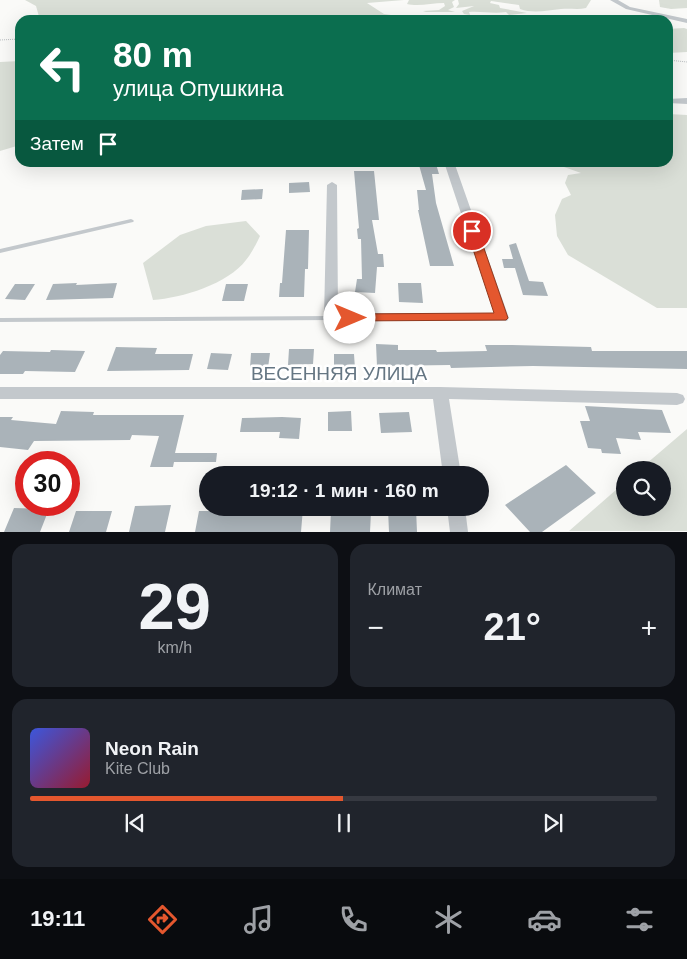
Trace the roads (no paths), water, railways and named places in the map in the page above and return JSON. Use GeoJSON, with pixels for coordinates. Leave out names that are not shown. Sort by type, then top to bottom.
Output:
{"type":"FeatureCollection","features":[{"type":"Feature","properties":{"kind":"street"},"geometry":{"type":"LineString","coordinates":[[613,0],[628,8],[660,15]]}},
{"type":"Feature","properties":{"kind":"street"},"geometry":{"type":"LineString","coordinates":[[673,18],[687,21]]}},
{"type":"Feature","properties":{"kind":"street"},"geometry":{"type":"LineString","coordinates":[[673,101],[687,101]]}},
{"type":"Feature","properties":{"kind":"street"},"geometry":{"type":"LineString","coordinates":[[332,185],[331,318],[502,318],[451,167]]}},
{"type":"Feature","properties":{"kind":"street","name":"ВЕСЕННЯЯ УЛИЦА"},"geometry":{"type":"LineString","coordinates":[[0,393],[440,393],[677,398]]}},
{"type":"Feature","properties":{"kind":"street"},"geometry":{"type":"LineString","coordinates":[[440,393],[451,466]]}},
{"type":"Feature","properties":{"kind":"street"},"geometry":{"type":"LineString","coordinates":[[457,516],[459,532]]}},
{"type":"Feature","properties":{"kind":"lane"},"geometry":{"type":"LineString","coordinates":[[0,252],[131,221]]}},
{"type":"Feature","properties":{"kind":"lane"},"geometry":{"type":"LineString","coordinates":[[0,320],[331,318]]}}]}
